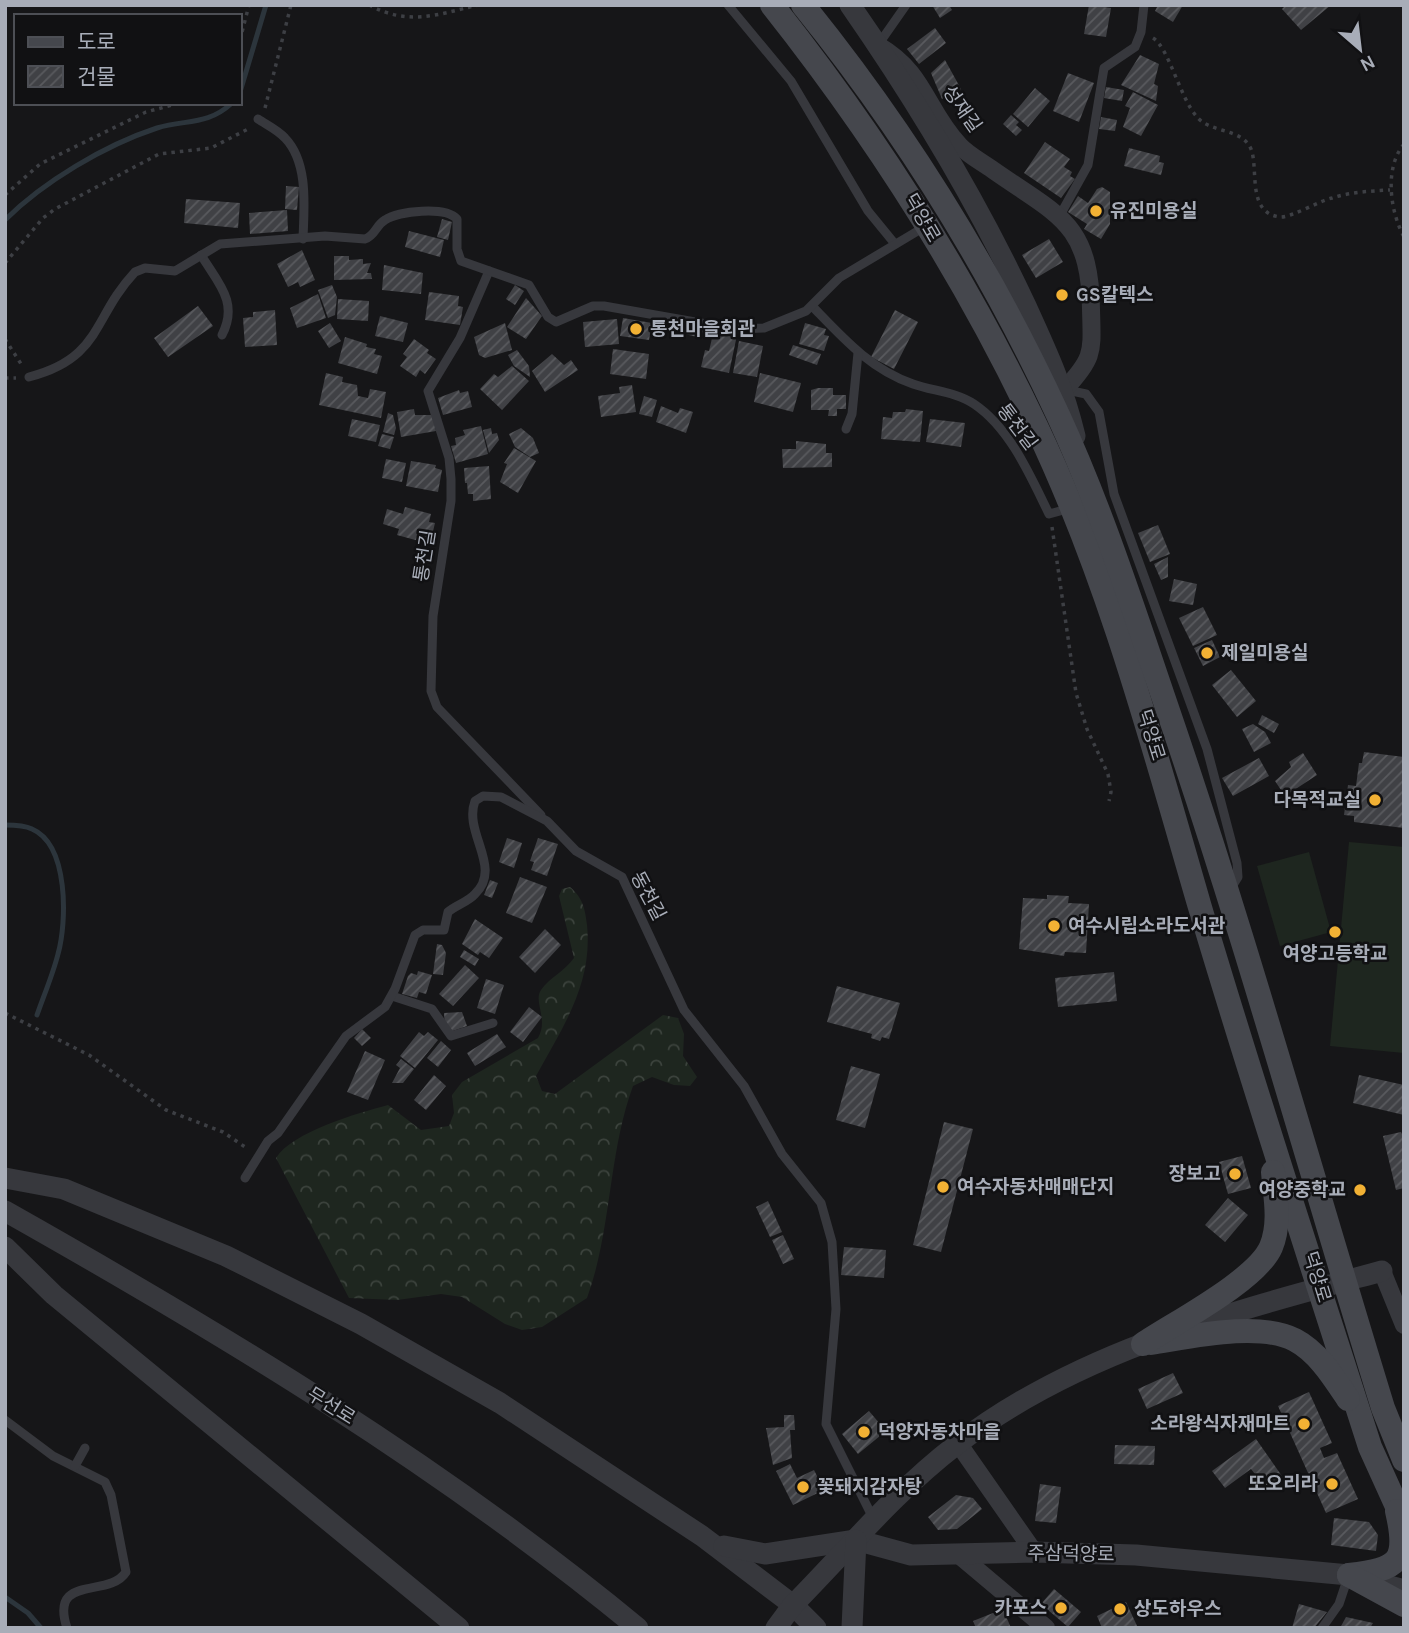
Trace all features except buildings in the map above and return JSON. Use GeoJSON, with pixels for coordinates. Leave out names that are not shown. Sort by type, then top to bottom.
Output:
{"type":"FeatureCollection","features":[{"type":"Feature","properties":{"kind":"main road","name":"덕양로"},"geometry":{"type":"LineString","coordinates":[[772,5],[879,148],[1014,381],[1060,511],[1122,641],[1199,905],[1266,1115],[1404,1460]]}},
{"type":"Feature","properties":{"kind":"main road","name":"덕양로"},"geometry":{"type":"LineString","coordinates":[[803,5],[901,137],[1057,394],[1136,618],[1228,892],[1332,1284],[1361,1419],[1400,1517],[1402,1543],[1397,1561],[1385,1569],[1349,1575]]}},
{"type":"Feature","properties":{"kind":"main road"},"geometry":{"type":"LineString","coordinates":[[1199,905],[1228,892]]}},
{"type":"Feature","properties":{"kind":"main road"},"geometry":{"type":"LineString","coordinates":[[1143,1344],[1242,1280],[1263,1261],[1271,1247],[1277,1215],[1266,1115]]}},
{"type":"Feature","properties":{"kind":"main road"},"geometry":{"type":"LineString","coordinates":[[1143,1344],[1235,1333],[1283,1335],[1296,1340],[1316,1357],[1361,1419]]}},
{"type":"Feature","properties":{"kind":"main road"},"geometry":{"type":"LineString","coordinates":[[1349,1575],[1404,1605]]}},
{"type":"Feature","properties":{"kind":"street","name":"덕양로"},"geometry":{"type":"LineString","coordinates":[[850,5],[962,182],[1003,257],[1057,394]]}},
{"type":"Feature","properties":{"kind":"street","name":"성재길"},"geometry":{"type":"LineString","coordinates":[[878,46],[906,65],[961,148],[1059,216],[1084,251],[1091,284],[1090,358],[1057,394]]}},
{"type":"Feature","properties":{"kind":"street"},"geometry":{"type":"LineString","coordinates":[[5,1178],[64,1189],[226,1256],[361,1324],[499,1403],[702,1536],[793,1605],[816,1628]]}},
{"type":"Feature","properties":{"kind":"street","name":"무선로"},"geometry":{"type":"LineString","coordinates":[[5,1212],[144,1289],[360,1424],[456,1490],[638,1628]]}},
{"type":"Feature","properties":{"kind":"street"},"geometry":{"type":"LineString","coordinates":[[5,1247],[54,1295],[458,1628]]}},
{"type":"Feature","properties":{"kind":"street"},"geometry":{"type":"LineString","coordinates":[[776,1628],[793,1605],[874,1521],[958,1443],[1024,1400],[1084,1368],[1143,1344],[1332,1284],[1382,1271],[1398,1297],[1404,1325]]}},
{"type":"Feature","properties":{"kind":"street"},"geometry":{"type":"LineString","coordinates":[[958,1443],[1034,1552]]}},
{"type":"Feature","properties":{"kind":"street"},"geometry":{"type":"LineString","coordinates":[[702,1536],[736,1550],[765,1555],[856,1540]]}},
{"type":"Feature","properties":{"kind":"street"},"geometry":{"type":"LineString","coordinates":[[852,1628],[856,1540]]}},
{"type":"Feature","properties":{"kind":"street","name":"주삼덕양로"},"geometry":{"type":"LineString","coordinates":[[856,1540],[903,1554],[1034,1552],[1136,1555],[1349,1575],[1404,1590]]}},
{"type":"Feature","properties":{"kind":"street"},"geometry":{"type":"LineString","coordinates":[[958,1555],[1046,1628]]}},
{"type":"Feature","properties":{"kind":"lane"},"geometry":{"type":"LineString","coordinates":[[728,5],[792,81],[868,211],[895,244]]}},
{"type":"Feature","properties":{"kind":"lane"},"geometry":{"type":"LineString","coordinates":[[878,46],[906,5]]}},
{"type":"Feature","properties":{"kind":"lane"},"geometry":{"type":"LineString","coordinates":[[1059,216],[1088,165],[1104,68],[1131,52],[1142,32],[1144,5]]}},
{"type":"Feature","properties":{"kind":"lane"},"geometry":{"type":"LineString","coordinates":[[258,119],[285,138],[295,155],[304,195],[303,239]]}},
{"type":"Feature","properties":{"kind":"lane"},"geometry":{"type":"LineString","coordinates":[[24,377],[57,368],[82,352],[135,272],[145,268],[175,271],[220,244],[325,236],[365,239],[372,236],[383,221],[398,215],[416,211],[450,213],[457,219],[459,258],[529,285],[548,317],[556,322],[593,306],[604,306],[735,329],[757,329],[771,326],[812,306],[839,278],[949,213]]}},
{"type":"Feature","properties":{"kind":"lane"},"geometry":{"type":"LineString","coordinates":[[201,255],[229,305],[229,318],[222,335]]}},
{"type":"Feature","properties":{"kind":"lane","name":"통천길"},"geometry":{"type":"LineString","coordinates":[[489,271],[460,338],[428,391],[449,458],[452,501],[433,616],[431,691],[437,707],[547,821]]}},
{"type":"Feature","properties":{"kind":"lane","name":"통천길"},"geometry":{"type":"LineString","coordinates":[[812,306],[858,353],[877,368],[912,384],[963,398],[980,408],[1060,511]]}},
{"type":"Feature","properties":{"kind":"lane"},"geometry":{"type":"LineString","coordinates":[[846,429],[852,414],[858,353]]}},
{"type":"Feature","properties":{"kind":"lane","name":"덕양로"},"geometry":{"type":"LineString","coordinates":[[1057,394],[1086,394],[1099,412],[1114,494],[1186,685],[1225,813],[1238,871],[1235,883],[1228,892]]}},
{"type":"Feature","properties":{"kind":"lane","name":"동천길"},"geometry":{"type":"LineString","coordinates":[[245,1178],[346,1036],[382,1010],[392,996],[415,935],[423,930],[444,930],[448,912],[473,897],[487,876],[472,813],[475,802],[483,796],[501,797],[547,821],[576,851],[622,877],[684,1010],[744,1086],[782,1154],[826,1213],[832,1242],[836,1309],[826,1424],[874,1521]]}},
{"type":"Feature","properties":{"kind":"lane"},"geometry":{"type":"LineString","coordinates":[[392,996],[432,1009],[451,1036],[493,1023]]}},
{"type":"Feature","properties":{"kind":"lane"},"geometry":{"type":"LineString","coordinates":[[5,1420],[53,1456],[102,1479],[109,1487],[126,1572],[118,1580],[78,1591],[70,1596],[63,1609],[67,1628]]}},
{"type":"Feature","properties":{"kind":"lane"},"geometry":{"type":"LineString","coordinates":[[75,1466],[85,1448]]}},
{"type":"Feature","properties":{"kind":"lane"},"geometry":{"type":"LineString","coordinates":[[1322,1628],[1339,1604],[1349,1575]]}},
{"type":"Feature","properties":{"kind":"path"},"geometry":{"type":"LineString","coordinates":[[242,32],[249,5]]}},
{"type":"Feature","properties":{"kind":"path"},"geometry":{"type":"LineString","coordinates":[[5,263],[43,218],[55,208],[159,154],[219,146],[247,131],[258,119],[270,97],[291,5]]}},
{"type":"Feature","properties":{"kind":"path"},"geometry":{"type":"LineString","coordinates":[[369,5],[396,16],[414,19],[478,5]]}},
{"type":"Feature","properties":{"kind":"path"},"geometry":{"type":"LineString","coordinates":[[1142,32],[1162,47],[1184,97],[1198,119],[1248,144],[1253,153],[1255,192],[1269,212],[1285,216],[1333,197],[1390,190]]}},
{"type":"Feature","properties":{"kind":"path"},"geometry":{"type":"LineString","coordinates":[[5,195],[40,164],[146,112],[172,105]]}},
{"type":"Feature","properties":{"kind":"path"},"geometry":{"type":"LineString","coordinates":[[1404,144],[1397,154],[1390,190],[1404,237]]}},
{"type":"Feature","properties":{"kind":"path"},"geometry":{"type":"LineString","coordinates":[[5,339],[24,377],[5,378]]}},
{"type":"Feature","properties":{"kind":"path"},"geometry":{"type":"LineString","coordinates":[[1060,511],[1076,693],[1087,729],[1108,774],[1111,792],[1108,800]]}},
{"type":"Feature","properties":{"kind":"path"},"geometry":{"type":"LineString","coordinates":[[5,1013],[89,1055],[159,1106],[223,1132],[258,1157]]}},
{"type":"Feature","properties":{"kind":"green space"},"geometry":{"type":"Polygon","coordinates":[[[1349,842],[1404,847],[1404,1053],[1330,1046],[1349,842]]]}},
{"type":"Feature","properties":{"kind":"green space"},"geometry":{"type":"Polygon","coordinates":[[[1309,852],[1331,932],[1280,946],[1257,866],[1309,852]]]}},
{"type":"Feature","properties":{"kind":"green space"},"geometry":{"type":"Polygon","coordinates":[[[570,887],[583,904],[588,946],[581,985],[574,1004],[536,1076],[542,1091],[555,1094],[663,1015],[678,1018],[684,1034],[683,1056],[697,1077],[690,1086],[674,1085],[652,1077],[633,1086],[619,1138],[601,1245],[587,1298],[542,1327],[522,1330],[505,1324],[462,1297],[441,1294],[397,1300],[349,1298],[276,1158],[296,1140],[311,1132],[344,1118],[388,1105],[421,1130],[449,1126],[454,1113],[452,1095],[462,1082],[538,1038],[542,1024],[539,1000],[541,990],[574,958],[559,896],[562,889],[570,887]]]}},
{"type":"Feature","properties":{"kind":"waterway"},"geometry":{"type":"LineString","coordinates":[[242,85],[266,5]]}},
{"type":"Feature","properties":{"kind":"waterway"},"geometry":{"type":"LineString","coordinates":[[5,220],[56,179],[117,144],[157,128],[205,119],[229,105]]}},
{"type":"Feature","properties":{"kind":"waterway"},"geometry":{"type":"LineString","coordinates":[[5,825],[29,828],[44,838],[59,867],[63,905],[61,940],[54,969],[37,1015]]}},
{"type":"Feature","properties":{"kind":"waterway"},"geometry":{"type":"LineString","coordinates":[[5,1597],[28,1613],[41,1628]]}},
{"type":"Feature","properties":{"kind":"place","name":"유진미용실"},"geometry":{"type":"Point","coordinates":[1096,211]}},
{"type":"Feature","properties":{"kind":"place","name":"GS칼텍스"},"geometry":{"type":"Point","coordinates":[1062,295]}},
{"type":"Feature","properties":{"kind":"place","name":"통천마을회관"},"geometry":{"type":"Point","coordinates":[636,329]}},
{"type":"Feature","properties":{"kind":"place","name":"제일미용실"},"geometry":{"type":"Point","coordinates":[1207,653]}},
{"type":"Feature","properties":{"kind":"place","name":"다목적교실"},"geometry":{"type":"Point","coordinates":[1375,800]}},
{"type":"Feature","properties":{"kind":"place","name":"여수시립소라도서관"},"geometry":{"type":"Point","coordinates":[1054,926]}},
{"type":"Feature","properties":{"kind":"place","name":"여양고등학교"},"geometry":{"type":"Point","coordinates":[1335,932]}},
{"type":"Feature","properties":{"kind":"place","name":"장보고"},"geometry":{"type":"Point","coordinates":[1235,1174]}},
{"type":"Feature","properties":{"kind":"place","name":"여수자동차매매단지"},"geometry":{"type":"Point","coordinates":[943,1187]}},
{"type":"Feature","properties":{"kind":"place","name":"여양중학교"},"geometry":{"type":"Point","coordinates":[1360,1190]}},
{"type":"Feature","properties":{"kind":"place","name":"소라왕식자재마트"},"geometry":{"type":"Point","coordinates":[1304,1424]}},
{"type":"Feature","properties":{"kind":"place","name":"덕양자동차마을"},"geometry":{"type":"Point","coordinates":[864,1432]}},
{"type":"Feature","properties":{"kind":"place","name":"또오리라"},"geometry":{"type":"Point","coordinates":[1332,1484]}},
{"type":"Feature","properties":{"kind":"place","name":"꽃돼지감자탕"},"geometry":{"type":"Point","coordinates":[803,1487]}},
{"type":"Feature","properties":{"kind":"place","name":"카포스"},"geometry":{"type":"Point","coordinates":[1061,1608]}},
{"type":"Feature","properties":{"kind":"place","name":"상도하우스"},"geometry":{"type":"Point","coordinates":[1120,1609]}}]}
